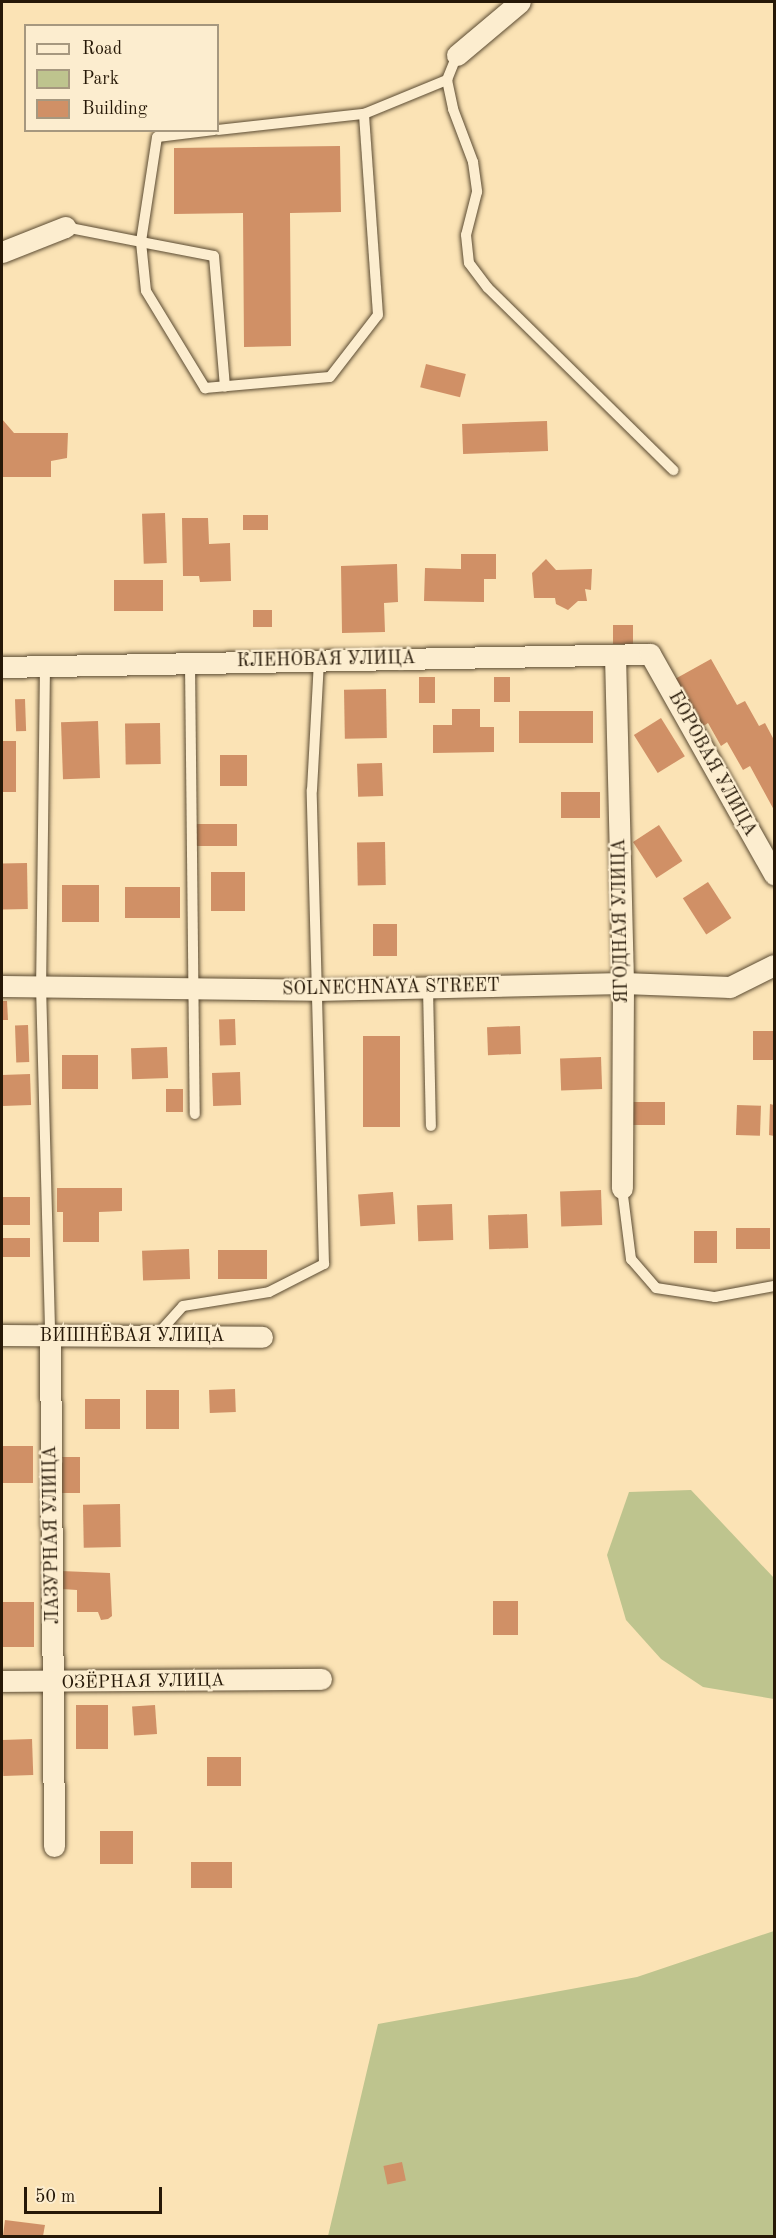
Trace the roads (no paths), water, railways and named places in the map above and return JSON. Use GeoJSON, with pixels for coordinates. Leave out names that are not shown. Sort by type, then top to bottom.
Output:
{"type":"FeatureCollection","features":[{"type":"Feature","properties":{"kind":"street"},"geometry":{"type":"LineString","coordinates":[[457,55],[520,2]]}},
{"type":"Feature","properties":{"kind":"street"},"geometry":{"type":"LineString","coordinates":[[2,252],[65,227]]}},
{"type":"Feature","properties":{"kind":"street","name":"КЛЕНОВАЯ УЛИЦА"},"geometry":{"type":"LineString","coordinates":[[2,667],[651,654]]}},
{"type":"Feature","properties":{"kind":"street","name":"БОРОВАЯ УЛИЦА"},"geometry":{"type":"LineString","coordinates":[[651,654],[774,874]]}},
{"type":"Feature","properties":{"kind":"street","name":"ЯГОДНАЯ УЛИЦА"},"geometry":{"type":"LineString","coordinates":[[615,655],[623,983],[622,1188]]}},
{"type":"Feature","properties":{"kind":"street","name":"SOLNECHNAYA STREET"},"geometry":{"type":"LineString","coordinates":[[2,986],[315,990],[623,983],[730,987],[774,965]]}},
{"type":"Feature","properties":{"kind":"street","name":"ВИШНЁВАЯ УЛИЦА"},"geometry":{"type":"LineString","coordinates":[[2,1335],[262,1337]]}},
{"type":"Feature","properties":{"kind":"street","name":"ЛАЗУРНАЯ УЛИЦА"},"geometry":{"type":"LineString","coordinates":[[50,1335],[54,1682]]}},
{"type":"Feature","properties":{"kind":"street","name":"ОЗЁРНАЯ УЛИЦА"},"geometry":{"type":"LineString","coordinates":[[54,1846],[54,1682],[321,1679]]}},
{"type":"Feature","properties":{"kind":"street"},"geometry":{"type":"LineString","coordinates":[[2,1681],[54,1682]]}},
{"type":"Feature","properties":{"kind":"lane"},"geometry":{"type":"LineString","coordinates":[[457,55],[447,80],[453,109],[473,162],[477,192],[466,234],[469,263],[489,288],[673,470]]}},
{"type":"Feature","properties":{"kind":"lane"},"geometry":{"type":"LineString","coordinates":[[219,130],[364,114],[447,80]]}},
{"type":"Feature","properties":{"kind":"lane"},"geometry":{"type":"LineString","coordinates":[[199,132],[157,137],[141,242],[146,291],[205,388],[330,377],[378,315],[364,114]]}},
{"type":"Feature","properties":{"kind":"lane"},"geometry":{"type":"LineString","coordinates":[[65,227],[214,256],[225,387]]}},
{"type":"Feature","properties":{"kind":"lane"},"geometry":{"type":"LineString","coordinates":[[155,1336],[183,1306],[269,1292],[324,1264],[315,990],[312,790],[319,661]]}},
{"type":"Feature","properties":{"kind":"lane"},"geometry":{"type":"LineString","coordinates":[[190,663],[195,1114]]}},
{"type":"Feature","properties":{"kind":"lane"},"geometry":{"type":"LineString","coordinates":[[45,666],[41,985],[50,1335]]}},
{"type":"Feature","properties":{"kind":"lane"},"geometry":{"type":"LineString","coordinates":[[428,988],[431,1126]]}},
{"type":"Feature","properties":{"kind":"lane"},"geometry":{"type":"LineString","coordinates":[[622,1188],[630,1259],[656,1288],[715,1297],[774,1286]]}}]}
